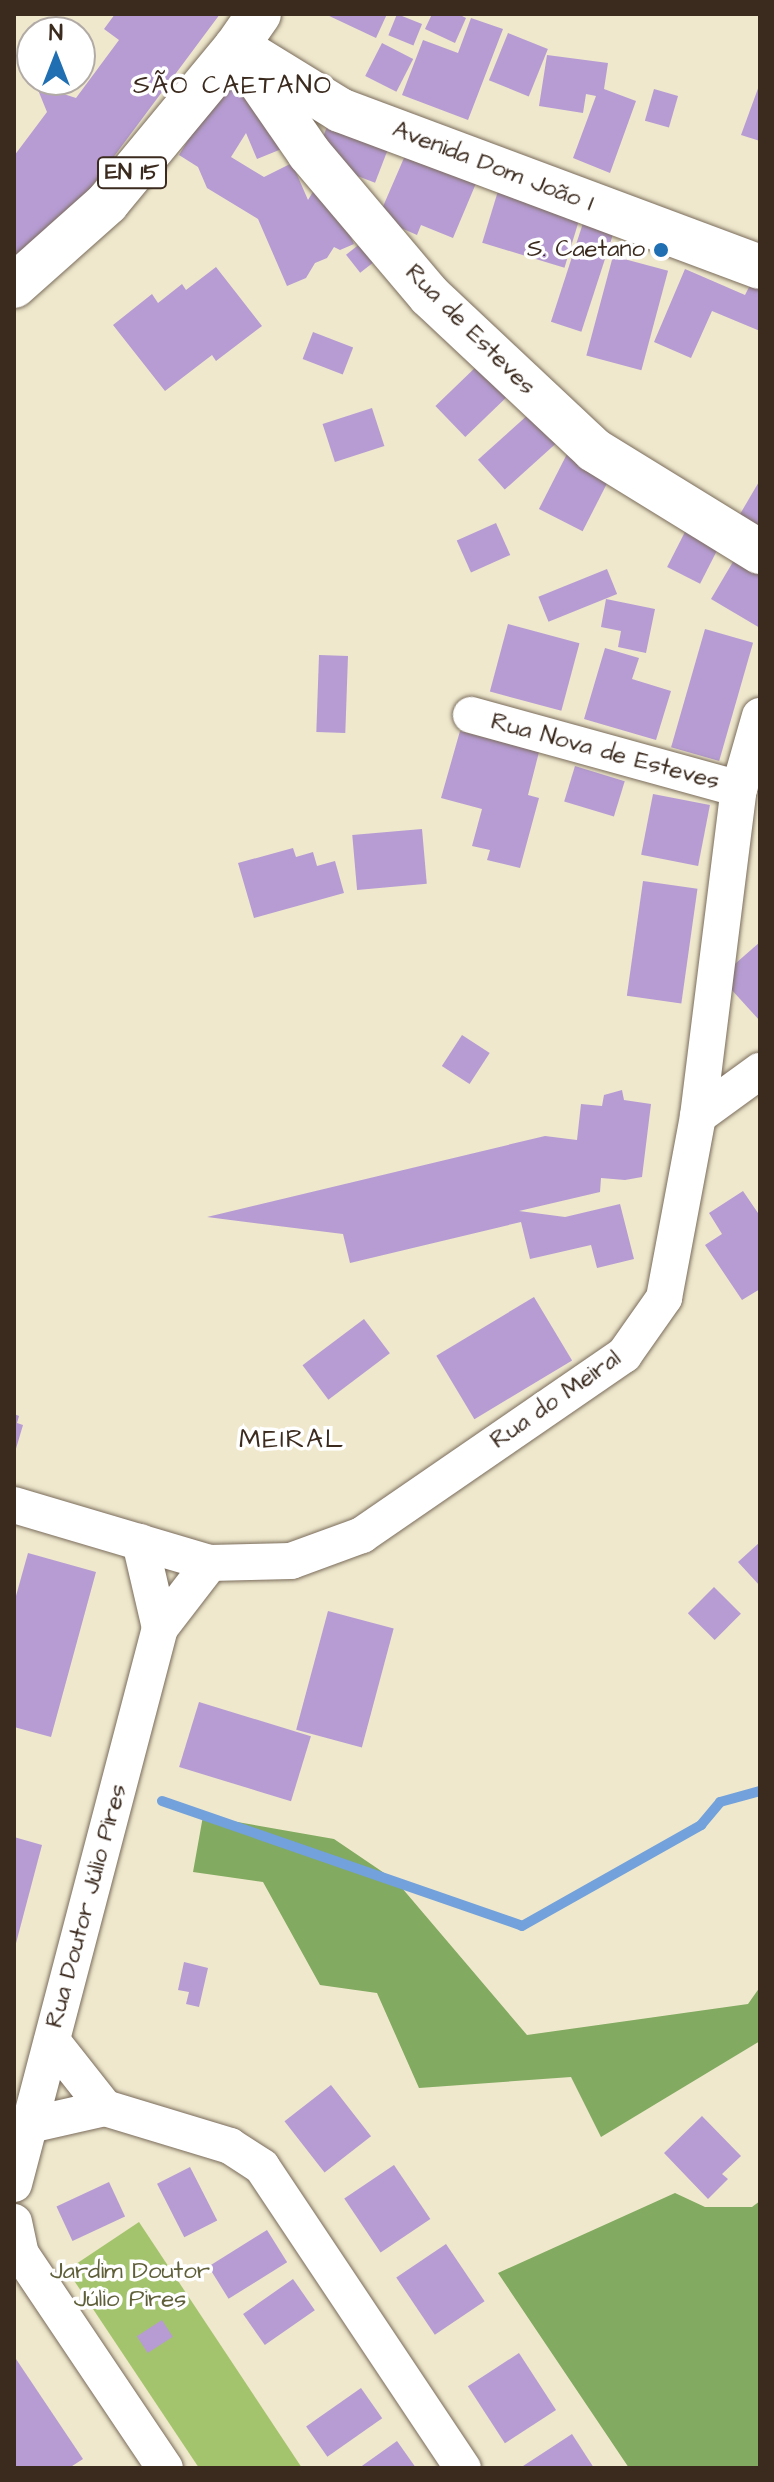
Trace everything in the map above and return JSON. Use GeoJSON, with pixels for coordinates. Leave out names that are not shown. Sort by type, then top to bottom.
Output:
{"type":"FeatureCollection","features":[{"type":"Feature","properties":{"kind":"street","name":"Avenida Dom João I"},"geometry":{"type":"LineString","coordinates":[[248,30],[340,110],[760,267]]}},
{"type":"Feature","properties":{"kind":"street","name":"EN 15"},"geometry":{"type":"LineString","coordinates":[[14,286],[107,203],[248,30]]}},
{"type":"Feature","properties":{"kind":"street","name":"Rua de Esteves"},"geometry":{"type":"LineString","coordinates":[[248,30],[309,153],[430,296],[594,450],[760,552]]}},
{"type":"Feature","properties":{"kind":"street","name":"Rua Nova de Esteves"},"geometry":{"type":"LineString","coordinates":[[471,715],[739,789]]}},
{"type":"Feature","properties":{"kind":"street","name":"Rua do Meiral"},"geometry":{"type":"LineString","coordinates":[[14,1505],[210,1563],[291,1561],[362,1535],[624,1355],[664,1298],[698,1116],[739,789],[760,716]]}},
{"type":"Feature","properties":{"kind":"street"},"geometry":{"type":"LineString","coordinates":[[698,1116],[760,1071]]}},
{"type":"Feature","properties":{"kind":"street","name":"Rua Doutor Júlio Pires"},"geometry":{"type":"LineString","coordinates":[[140,1542],[160,1628]]}},
{"type":"Feature","properties":{"kind":"street","name":"Rua Doutor Júlio Pires"},"geometry":{"type":"LineString","coordinates":[[14,2184],[160,1628],[210,1563]]}},
{"type":"Feature","properties":{"kind":"street"},"geometry":{"type":"LineString","coordinates":[[52,2041],[105,2108]]}},
{"type":"Feature","properties":{"kind":"street"},"geometry":{"type":"LineString","coordinates":[[30,2125],[105,2108],[230,2146],[262,2167],[463,2468]]}},
{"type":"Feature","properties":{"kind":"street"},"geometry":{"type":"LineString","coordinates":[[14,2222],[21,2254],[165,2468]]}},
{"type":"Feature","properties":{"kind":"green space"},"geometry":{"type":"Polygon","coordinates":[[[203,1816],[334,1839],[396,1881],[527,2035],[748,2004],[760,1987],[760,2041],[601,2137],[571,2077],[419,2088],[377,1993],[320,1985],[263,1882],[193,1872],[203,1816]]]}},
{"type":"Feature","properties":{"kind":"green space"},"geometry":{"type":"Polygon","coordinates":[[[675,2193],[705,2207],[752,2207],[760,2201],[760,2468],[629,2468],[498,2273],[675,2193]]]}},
{"type":"Feature","properties":{"kind":"green space","name":"Jardim Doutor Júlio Pires"},"geometry":{"type":"Polygon","coordinates":[[[139,2222],[302,2468],[199,2468],[67,2270],[139,2222]]]}},
{"type":"Feature","properties":{"kind":"building"},"geometry":{"type":"Polygon","coordinates":[[[115,14],[220,14],[34,264],[14,271],[14,156],[47,112],[40,96],[96,96],[96,71],[119,40],[104,29],[115,14]]]}},
{"type":"Feature","properties":{"kind":"building"},"geometry":{"type":"Polygon","coordinates":[[[325,14],[387,14],[376,38],[325,14]]]}},
{"type":"Feature","properties":{"kind":"building"},"geometry":{"type":"Polygon","coordinates":[[[397,14],[422,24],[413,45],[388,35],[397,14]]]}},
{"type":"Feature","properties":{"kind":"building"},"geometry":{"type":"Polygon","coordinates":[[[432,14],[458,14],[466,18],[455,43],[425,29],[432,14]]]}},
{"type":"Feature","properties":{"kind":"building"},"geometry":{"type":"Polygon","coordinates":[[[471,18],[503,29],[468,120],[402,95],[423,40],[458,53],[471,18]]]}},
{"type":"Feature","properties":{"kind":"building"},"geometry":{"type":"Polygon","coordinates":[[[508,33],[548,49],[529,96],[489,80],[508,33]]]}},
{"type":"Feature","properties":{"kind":"building"},"geometry":{"type":"Polygon","coordinates":[[[382,43],[413,59],[396,92],[365,76],[382,43]]]}},
{"type":"Feature","properties":{"kind":"building"},"geometry":{"type":"Polygon","coordinates":[[[547,55],[608,63],[604,89],[636,101],[610,173],[573,158],[596,96],[586,94],[583,113],[539,106],[547,55]]]}},
{"type":"Feature","properties":{"kind":"building"},"geometry":{"type":"Polygon","coordinates":[[[223,82],[267,109],[284,148],[257,159],[246,133],[231,157],[264,177],[292,163],[308,200],[314,190],[336,203],[354,244],[340,250],[334,247],[327,258],[315,263],[306,278],[287,286],[258,219],[207,188],[198,167],[179,155],[223,82]]]}},
{"type":"Feature","properties":{"kind":"building"},"geometry":{"type":"Polygon","coordinates":[[[760,83],[760,141],[741,135],[760,83]]]}},
{"type":"Feature","properties":{"kind":"building"},"geometry":{"type":"Polygon","coordinates":[[[654,89],[678,96],[669,128],[645,121],[654,89]]]}},
{"type":"Feature","properties":{"kind":"building"},"geometry":{"type":"Polygon","coordinates":[[[328,124],[389,147],[375,183],[314,159],[328,124]]]}},
{"type":"Feature","properties":{"kind":"building"},"geometry":{"type":"Polygon","coordinates":[[[407,151],[477,181],[453,238],[421,225],[417,235],[378,218],[407,151]]]}},
{"type":"Feature","properties":{"kind":"building"},"geometry":{"type":"Polygon","coordinates":[[[498,191],[580,216],[564,268],[482,243],[498,191]]]}},
{"type":"Feature","properties":{"kind":"building"},"geometry":{"type":"Polygon","coordinates":[[[584,220],[614,230],[581,332],[551,322],[584,220]]]}},
{"type":"Feature","properties":{"kind":"building"},"geometry":{"type":"Polygon","coordinates":[[[361,243],[375,261],[360,273],[346,255],[361,243]]]}},
{"type":"Feature","properties":{"kind":"building"},"geometry":{"type":"Polygon","coordinates":[[[613,256],[668,271],[641,370],[586,355],[613,256]]]}},
{"type":"Feature","properties":{"kind":"building"},"geometry":{"type":"Polygon","coordinates":[[[216,267],[262,326],[216,361],[212,355],[165,391],[113,325],[152,294],[158,303],[182,284],[186,290],[216,267]]]}},
{"type":"Feature","properties":{"kind":"building"},"geometry":{"type":"Polygon","coordinates":[[[685,269],[745,295],[751,283],[760,287],[760,331],[712,311],[691,358],[654,342],[685,269]]]}},
{"type":"Feature","properties":{"kind":"building"},"geometry":{"type":"Polygon","coordinates":[[[313,332],[353,347],[343,374],[303,359],[313,332]]]}},
{"type":"Feature","properties":{"kind":"building"},"geometry":{"type":"Polygon","coordinates":[[[480,363],[510,394],[465,437],[435,406],[480,363]]]}},
{"type":"Feature","properties":{"kind":"building"},"geometry":{"type":"Polygon","coordinates":[[[372,408],[384,446],[335,462],[323,424],[372,408]]]}},
{"type":"Feature","properties":{"kind":"building"},"geometry":{"type":"Polygon","coordinates":[[[530,413],[557,443],[505,490],[478,460],[530,413]]]}},
{"type":"Feature","properties":{"kind":"building"},"geometry":{"type":"Polygon","coordinates":[[[568,452],[612,474],[583,531],[539,509],[568,452]]]}},
{"type":"Feature","properties":{"kind":"building"},"geometry":{"type":"Polygon","coordinates":[[[760,480],[760,534],[736,521],[760,480]]]}},
{"type":"Feature","properties":{"kind":"building"},"geometry":{"type":"Polygon","coordinates":[[[496,523],[510,555],[471,572],[457,540],[496,523]]]}},
{"type":"Feature","properties":{"kind":"building"},"geometry":{"type":"Polygon","coordinates":[[[688,526],[721,543],[700,584],[667,567],[688,526]]]}},
{"type":"Feature","properties":{"kind":"building"},"geometry":{"type":"Polygon","coordinates":[[[737,555],[760,568],[760,628],[711,599],[737,555]]]}},
{"type":"Feature","properties":{"kind":"building"},"geometry":{"type":"Polygon","coordinates":[[[607,569],[617,594],[549,622],[538,597],[607,569]]]}},
{"type":"Feature","properties":{"kind":"building"},"geometry":{"type":"Polygon","coordinates":[[[606,599],[655,609],[646,653],[618,647],[621,631],[601,627],[606,599]]]}},
{"type":"Feature","properties":{"kind":"building"},"geometry":{"type":"Polygon","coordinates":[[[508,624],[579,643],[561,711],[490,692],[508,624]]]}},
{"type":"Feature","properties":{"kind":"building"},"geometry":{"type":"Polygon","coordinates":[[[705,629],[753,643],[719,761],[671,747],[705,629]]]}},
{"type":"Feature","properties":{"kind":"building"},"geometry":{"type":"Polygon","coordinates":[[[605,648],[639,658],[632,679],[671,691],[656,740],[584,719],[605,648]]]}},
{"type":"Feature","properties":{"kind":"building"},"geometry":{"type":"Polygon","coordinates":[[[319,655],[348,656],[345,733],[316,732],[319,655]]]}},
{"type":"Feature","properties":{"kind":"building"},"geometry":{"type":"Polygon","coordinates":[[[460,731],[539,752],[528,795],[539,798],[520,868],[487,860],[490,850],[472,846],[482,809],[441,798],[460,731]]]}},
{"type":"Feature","properties":{"kind":"building"},"geometry":{"type":"Polygon","coordinates":[[[575,766],[625,781],[614,817],[564,801],[575,766]]]}},
{"type":"Feature","properties":{"kind":"building"},"geometry":{"type":"Polygon","coordinates":[[[653,794],[710,805],[698,866],[641,855],[653,794]]]}},
{"type":"Feature","properties":{"kind":"building"},"geometry":{"type":"Polygon","coordinates":[[[422,829],[427,884],[357,890],[352,835],[422,829]]]}},
{"type":"Feature","properties":{"kind":"building"},"geometry":{"type":"Polygon","coordinates":[[[293,848],[296,857],[313,852],[317,866],[335,861],[344,893],[254,918],[238,863],[293,848]]]}},
{"type":"Feature","properties":{"kind":"building"},"geometry":{"type":"Polygon","coordinates":[[[643,881],[697,889],[681,1004],[627,996],[643,881]]]}},
{"type":"Feature","properties":{"kind":"building"},"geometry":{"type":"Polygon","coordinates":[[[760,942],[760,1021],[720,977],[760,942]]]}},
{"type":"Feature","properties":{"kind":"building"},"geometry":{"type":"Polygon","coordinates":[[[462,1035],[490,1053],[470,1084],[442,1066],[462,1035]]]}},
{"type":"Feature","properties":{"kind":"building"},"geometry":{"type":"Polygon","coordinates":[[[622,1090],[624,1100],[651,1104],[642,1177],[625,1180],[601,1178],[600,1192],[519,1211],[565,1217],[620,1204],[634,1259],[597,1268],[591,1245],[530,1259],[521,1222],[350,1263],[343,1234],[207,1217],[545,1136],[577,1140],[581,1104],[602,1106],[604,1095],[622,1090]]]}},
{"type":"Feature","properties":{"kind":"building"},"geometry":{"type":"Polygon","coordinates":[[[743,1191],[760,1216],[760,1289],[742,1300],[705,1245],[722,1234],[709,1213],[743,1191]]]}},
{"type":"Feature","properties":{"kind":"building"},"geometry":{"type":"Polygon","coordinates":[[[534,1297],[572,1360],[474,1419],[436,1356],[534,1297]]]}},
{"type":"Feature","properties":{"kind":"building"},"geometry":{"type":"Polygon","coordinates":[[[364,1319],[390,1353],[328,1400],[303,1365],[364,1319]]]}},
{"type":"Feature","properties":{"kind":"building"},"geometry":{"type":"Polygon","coordinates":[[[14,1414],[19,1416],[17,1423],[23,1425],[15,1452],[14,1414]]]}},
{"type":"Feature","properties":{"kind":"building"},"geometry":{"type":"Polygon","coordinates":[[[760,1542],[760,1586],[738,1562],[760,1542]]]}},
{"type":"Feature","properties":{"kind":"building"},"geometry":{"type":"Polygon","coordinates":[[[28,1553],[96,1572],[51,1737],[14,1727],[14,1603],[28,1553]]]}},
{"type":"Feature","properties":{"kind":"building"},"geometry":{"type":"Polygon","coordinates":[[[714,1587],[741,1614],[715,1640],[688,1613],[714,1587]]]}},
{"type":"Feature","properties":{"kind":"building"},"geometry":{"type":"Polygon","coordinates":[[[328,1611],[394,1629],[362,1747],[296,1730],[328,1611]]]}},
{"type":"Feature","properties":{"kind":"building"},"geometry":{"type":"Polygon","coordinates":[[[199,1702],[311,1736],[291,1801],[179,1767],[199,1702]]]}},
{"type":"Feature","properties":{"kind":"building"},"geometry":{"type":"Polygon","coordinates":[[[14,1837],[42,1845],[15,1947],[14,1947],[14,1837]]]}},
{"type":"Feature","properties":{"kind":"building"},"geometry":{"type":"Polygon","coordinates":[[[184,1962],[208,1968],[199,2007],[186,2004],[189,1992],[178,1990],[184,1962]]]}},
{"type":"Feature","properties":{"kind":"building"},"geometry":{"type":"Polygon","coordinates":[[[331,2085],[371,2136],[325,2173],[285,2121],[331,2085]]]}},
{"type":"Feature","properties":{"kind":"building"},"geometry":{"type":"Polygon","coordinates":[[[702,2116],[741,2156],[722,2174],[728,2179],[708,2199],[664,2153],[702,2116]]]}},
{"type":"Feature","properties":{"kind":"building"},"geometry":{"type":"Polygon","coordinates":[[[394,2165],[430,2219],[381,2252],[344,2199],[394,2165]]]}},
{"type":"Feature","properties":{"kind":"building"},"geometry":{"type":"Polygon","coordinates":[[[190,2167],[217,2220],[184,2237],[157,2184],[190,2167]]]}},
{"type":"Feature","properties":{"kind":"building"},"geometry":{"type":"Polygon","coordinates":[[[109,2182],[125,2216],[72,2241],[56,2207],[109,2182]]]}},
{"type":"Feature","properties":{"kind":"building"},"geometry":{"type":"Polygon","coordinates":[[[267,2230],[287,2262],[229,2299],[208,2267],[267,2230]]]}},
{"type":"Feature","properties":{"kind":"building"},"geometry":{"type":"Polygon","coordinates":[[[446,2244],[485,2301],[435,2335],[396,2278],[446,2244]]]}},
{"type":"Feature","properties":{"kind":"building"},"geometry":{"type":"Polygon","coordinates":[[[293,2279],[315,2310],[265,2345],[243,2314],[293,2279]]]}},
{"type":"Feature","properties":{"kind":"building"},"geometry":{"type":"Polygon","coordinates":[[[162,2320],[173,2337],[148,2353],[137,2336],[162,2320]]]}},
{"type":"Feature","properties":{"kind":"building"},"geometry":{"type":"Polygon","coordinates":[[[519,2353],[556,2410],[505,2443],[468,2386],[519,2353]]]}},
{"type":"Feature","properties":{"kind":"building"},"geometry":{"type":"Polygon","coordinates":[[[14,2356],[83,2459],[69,2468],[14,2468],[14,2356]]]}},
{"type":"Feature","properties":{"kind":"building"},"geometry":{"type":"Polygon","coordinates":[[[361,2388],[382,2418],[327,2457],[306,2426],[361,2388]]]}},
{"type":"Feature","properties":{"kind":"building"},"geometry":{"type":"Polygon","coordinates":[[[572,2434],[594,2468],[520,2468],[572,2434]]]}},
{"type":"Feature","properties":{"kind":"building"},"geometry":{"type":"Polygon","coordinates":[[[397,2441],[416,2468],[359,2468],[397,2441]]]}},
{"type":"Feature","properties":{"kind":"waterway"},"geometry":{"type":"LineString","coordinates":[[162,1801],[522,1926],[701,1825],[720,1802],[760,1791]]}},
{"type":"Feature","properties":{"kind":"place","name":"S. Caetano"},"geometry":{"type":"Point","coordinates":[661,250]}},
{"type":"Feature","properties":{"kind":"district","name":"SÃO CAETANO"},"geometry":{"type":"Point","coordinates":[233,86]}},
{"type":"Feature","properties":{"kind":"district","name":"MEIRAL"},"geometry":{"type":"Point","coordinates":[292,1440]}}]}
